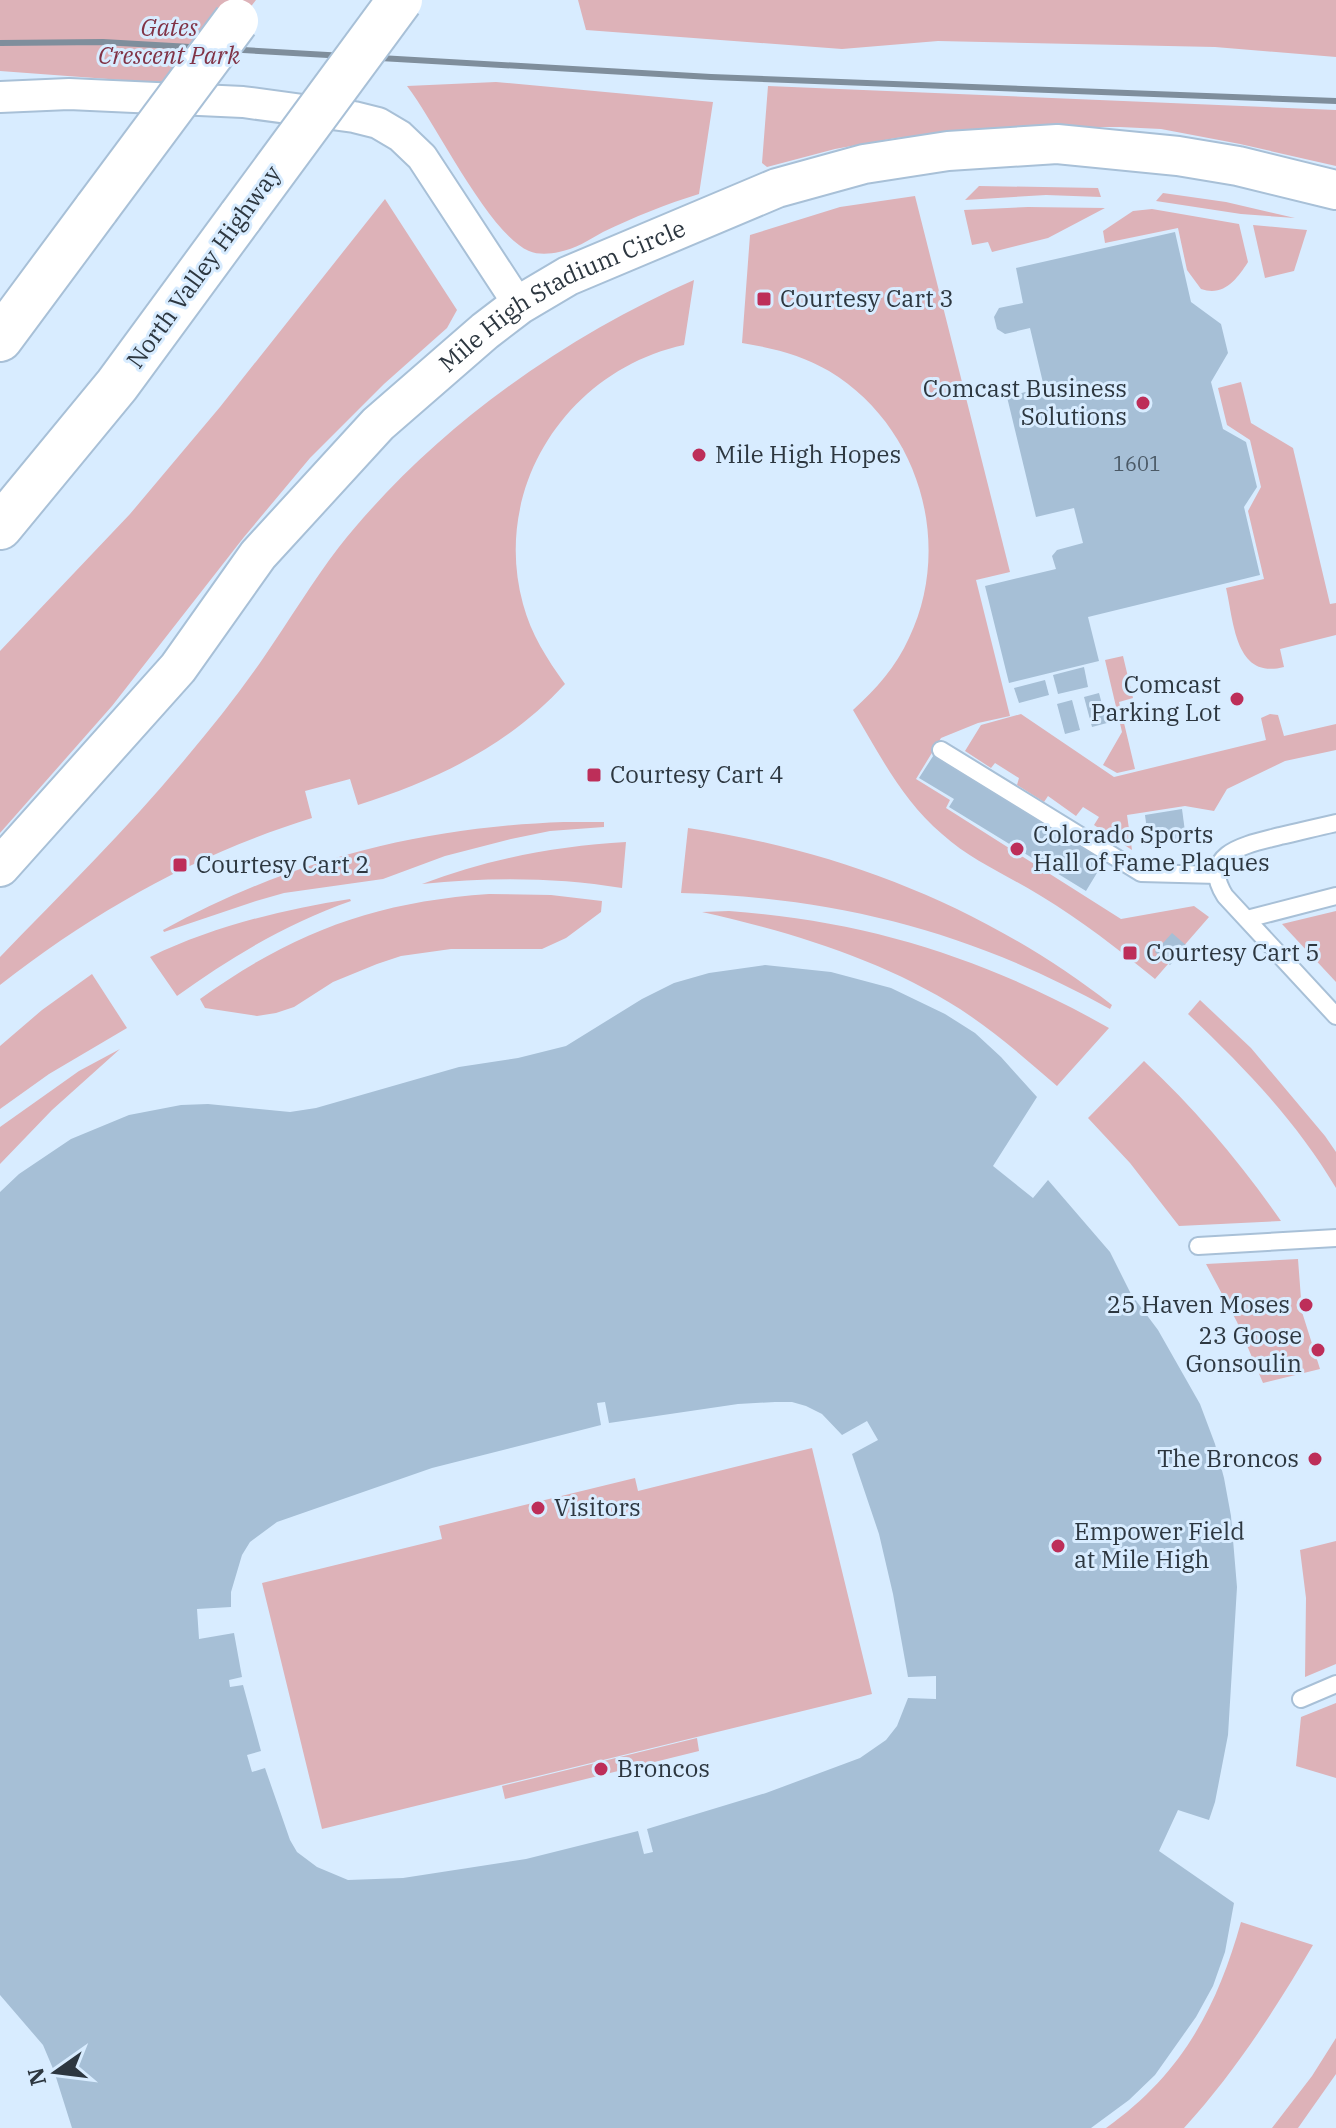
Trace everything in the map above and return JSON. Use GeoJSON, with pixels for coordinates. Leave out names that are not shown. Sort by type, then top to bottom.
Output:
{"type":"FeatureCollection","features":[{"type":"Feature","properties":{"kind":"highway","name":"North Valley Highway"},"geometry":{"type":"LineString","coordinates":[[0,527],[117,385],[400,0]]}},
{"type":"Feature","properties":{"kind":"highway"},"geometry":{"type":"LineString","coordinates":[[0,339],[245,7]]}},
{"type":"Feature","properties":{"kind":"street"},"geometry":{"type":"LineString","coordinates":[[0,97],[69,94],[243,102],[378,123],[400,136],[422,157],[519,305]]}},
{"type":"Feature","properties":{"kind":"street","name":"Mile High Stadium Circle"},"geometry":{"type":"LineString","coordinates":[[0,867],[178,668],[258,555],[378,424],[485,331],[519,305],[568,276],[777,188],[891,159],[1002,146],[1057,144],[1178,156],[1238,166],[1336,190]]}},
{"type":"Feature","properties":{"kind":"lane"},"geometry":{"type":"LineString","coordinates":[[941,750],[1141,873],[1218,875]]}},
{"type":"Feature","properties":{"kind":"lane"},"geometry":{"type":"LineString","coordinates":[[1336,823],[1240,846],[1222,859],[1218,875],[1225,896],[1336,1016]]}},
{"type":"Feature","properties":{"kind":"lane"},"geometry":{"type":"LineString","coordinates":[[1247,919],[1336,896]]}},
{"type":"Feature","properties":{"kind":"lane"},"geometry":{"type":"LineString","coordinates":[[1198,1246],[1336,1238]]}},
{"type":"Feature","properties":{"kind":"lane"},"geometry":{"type":"LineString","coordinates":[[1301,1699],[1336,1684]]}},
{"type":"Feature","properties":{"kind":"green space","name":"Gates Crescent Park"},"geometry":{"type":"Polygon","coordinates":[[[0,0],[256,0],[189,85],[0,71],[0,0]]]}},
{"type":"Feature","properties":{"kind":"green space"},"geometry":{"type":"Polygon","coordinates":[[[578,0],[1336,0],[1336,57],[1215,47],[938,41],[842,49],[586,30],[578,0]]]}},
{"type":"Feature","properties":{"kind":"green space"},"geometry":{"type":"Polygon","coordinates":[[[496,82],[713,102],[699,194],[638,216],[571,249],[548,254],[529,251],[513,240],[480,201],[407,86],[496,82]]]}},
{"type":"Feature","properties":{"kind":"green space"},"geometry":{"type":"Polygon","coordinates":[[[768,86],[1336,110],[1336,166],[1161,129],[1006,127],[896,138],[835,149],[767,167],[762,163],[768,86]]]}},
{"type":"Feature","properties":{"kind":"green space"},"geometry":{"type":"Polygon","coordinates":[[[979,186],[1098,188],[1101,197],[1046,195],[965,200],[979,186]]]}},
{"type":"Feature","properties":{"kind":"green space"},"geometry":{"type":"Polygon","coordinates":[[[1163,193],[1226,202],[1295,218],[1241,214],[1156,201],[1163,193]]]}},
{"type":"Feature","properties":{"kind":"green space"},"geometry":{"type":"Polygon","coordinates":[[[915,196],[1010,572],[976,580],[1010,716],[978,723],[941,738],[916,779],[950,800],[946,808],[1121,919],[1194,906],[1209,917],[1155,979],[1070,915],[953,844],[915,807],[882,760],[853,710],[898,659],[922,602],[928,564],[927,526],[920,490],[906,454],[886,422],[860,394],[829,371],[798,356],[742,343],[750,235],[840,207],[915,196]]]}},
{"type":"Feature","properties":{"kind":"green space"},"geometry":{"type":"Polygon","coordinates":[[[385,199],[457,310],[447,328],[384,384],[310,458],[112,706],[0,833],[0,651],[130,514],[220,407],[385,199]]]}},
{"type":"Feature","properties":{"kind":"green space"},"geometry":{"type":"Polygon","coordinates":[[[1105,208],[1048,238],[992,252],[988,242],[972,245],[964,210],[1105,208]]]}},
{"type":"Feature","properties":{"kind":"green space"},"geometry":{"type":"Polygon","coordinates":[[[1152,209],[1239,224],[1248,262],[1229,285],[1209,291],[1201,289],[1187,270],[1178,228],[1105,243],[1103,231],[1133,211],[1152,209]]]}},
{"type":"Feature","properties":{"kind":"green space"},"geometry":{"type":"Polygon","coordinates":[[[1253,225],[1307,230],[1294,271],[1265,278],[1253,225]]]}},
{"type":"Feature","properties":{"kind":"green space"},"geometry":{"type":"Polygon","coordinates":[[[694,280],[684,345],[642,359],[605,380],[574,407],[548,440],[529,477],[518,518],[516,560],[523,604],[540,646],[565,684],[520,726],[495,743],[416,784],[358,805],[350,779],[305,791],[312,818],[228,849],[148,887],[73,932],[0,985],[0,957],[118,835],[186,758],[245,683],[339,547],[414,465],[456,427],[547,360],[644,303],[694,280]]]}},
{"type":"Feature","properties":{"kind":"green space"},"geometry":{"type":"Polygon","coordinates":[[[1241,382],[1251,423],[1293,448],[1330,604],[1336,603],[1336,635],[1280,649],[1284,667],[1268,669],[1255,665],[1246,657],[1235,631],[1226,588],[1264,579],[1248,511],[1261,487],[1250,440],[1227,425],[1218,388],[1241,382]]]}},
{"type":"Feature","properties":{"kind":"green space"},"geometry":{"type":"Polygon","coordinates":[[[1123,656],[1133,698],[1119,702],[1135,769],[1117,773],[1103,765],[1122,732],[1105,660],[1123,656]]]}},
{"type":"Feature","properties":{"kind":"green space"},"geometry":{"type":"Polygon","coordinates":[[[1021,714],[1114,777],[1266,740],[1261,718],[1270,714],[1278,715],[1284,736],[1336,724],[1336,750],[1285,761],[1227,789],[1214,811],[1185,806],[1127,815],[1132,850],[1094,825],[1099,817],[1083,807],[1076,816],[1048,796],[1044,802],[1017,785],[1019,778],[995,763],[991,768],[965,751],[981,725],[1021,714]]]}},
{"type":"Feature","properties":{"kind":"green space"},"geometry":{"type":"Polygon","coordinates":[[[564,822],[604,822],[604,827],[550,831],[511,839],[445,856],[383,879],[284,893],[163,930],[258,885],[357,852],[459,831],[564,822]]]}},
{"type":"Feature","properties":{"kind":"green space"},"geometry":{"type":"Polygon","coordinates":[[[688,828],[802,852],[911,889],[964,912],[1015,940],[1112,1005],[1110,1009],[1007,959],[903,924],[796,902],[681,893],[688,828]]]}},
{"type":"Feature","properties":{"kind":"green space"},"geometry":{"type":"Polygon","coordinates":[[[626,842],[622,888],[522,879],[422,884],[472,867],[522,855],[626,842]]]}},
{"type":"Feature","properties":{"kind":"green space"},"geometry":{"type":"Polygon","coordinates":[[[489,894],[551,895],[602,901],[601,912],[566,938],[542,949],[451,949],[401,956],[333,982],[294,1007],[276,1013],[257,1016],[205,1008],[200,999],[268,955],[337,924],[409,904],[489,894]]]}},
{"type":"Feature","properties":{"kind":"green space"},"geometry":{"type":"Polygon","coordinates":[[[350,899],[261,942],[177,996],[150,957],[248,920],[350,899]]]}},
{"type":"Feature","properties":{"kind":"green space"},"geometry":{"type":"Polygon","coordinates":[[[729,911],[830,924],[926,947],[1018,982],[1109,1028],[1057,1086],[973,1018],[900,976],[802,939],[702,912],[729,911]]]}},
{"type":"Feature","properties":{"kind":"green space"},"geometry":{"type":"Polygon","coordinates":[[[1336,911],[1336,982],[1282,924],[1336,911]]]}},
{"type":"Feature","properties":{"kind":"green space"},"geometry":{"type":"Polygon","coordinates":[[[92,974],[127,1028],[49,1074],[0,1109],[0,1046],[42,1010],[92,974]]]}},
{"type":"Feature","properties":{"kind":"green space"},"geometry":{"type":"Polygon","coordinates":[[[1200,1000],[1251,1048],[1325,1136],[1336,1152],[1336,1188],[1304,1140],[1268,1096],[1188,1014],[1200,1000]]]}},
{"type":"Feature","properties":{"kind":"green space"},"geometry":{"type":"Polygon","coordinates":[[[120,1049],[52,1110],[0,1164],[0,1127],[79,1071],[120,1049]]]}},
{"type":"Feature","properties":{"kind":"green space"},"geometry":{"type":"Polygon","coordinates":[[[1144,1061],[1217,1137],[1281,1221],[1179,1226],[1130,1163],[1088,1118],[1144,1061]]]}},
{"type":"Feature","properties":{"kind":"green space"},"geometry":{"type":"Polygon","coordinates":[[[1298,1259],[1302,1312],[1320,1369],[1263,1383],[1237,1322],[1206,1264],[1298,1259]]]}},
{"type":"Feature","properties":{"kind":"green space"},"geometry":{"type":"Polygon","coordinates":[[[812,1448],[872,1694],[322,1829],[262,1583],[442,1539],[439,1526],[635,1478],[638,1491],[812,1448]]]}},
{"type":"Feature","properties":{"kind":"green space"},"geometry":{"type":"Polygon","coordinates":[[[1336,1541],[1336,1664],[1305,1677],[1306,1598],[1300,1550],[1336,1541]]]}},
{"type":"Feature","properties":{"kind":"green space"},"geometry":{"type":"Polygon","coordinates":[[[1336,1703],[1336,1778],[1296,1766],[1301,1717],[1336,1703]]]}},
{"type":"Feature","properties":{"kind":"green space","name":"Broncos"},"geometry":{"type":"Polygon","coordinates":[[[697,1738],[699,1751],[505,1799],[502,1786],[697,1738]]]}},
{"type":"Feature","properties":{"kind":"green space"},"geometry":{"type":"Polygon","coordinates":[[[1241,1922],[1313,1945],[1253,2040],[1184,2128],[1106,2128],[1155,2086],[1193,2037],[1220,1983],[1241,1922]]]}},
{"type":"Feature","properties":{"kind":"green space"},"geometry":{"type":"Polygon","coordinates":[[[1336,2038],[1336,2074],[1298,2128],[1272,2128],[1312,2076],[1336,2038]]]}},
{"type":"Feature","properties":{"kind":"building"},"geometry":{"type":"Polygon","coordinates":[[[1175,232],[1191,302],[1221,324],[1228,353],[1211,382],[1223,429],[1246,442],[1257,487],[1244,507],[1260,575],[1088,617],[1099,661],[1009,683],[985,586],[1056,569],[1052,556],[1057,550],[1083,543],[1074,508],[1036,517],[1007,397],[1044,387],[1030,328],[1005,334],[997,329],[994,317],[999,308],[1023,303],[1016,268],[1175,232]]]}},
{"type":"Feature","properties":{"kind":"building"},"geometry":{"type":"Polygon","coordinates":[[[1084,667],[1088,687],[1058,694],[1053,675],[1084,667]]]}},
{"type":"Feature","properties":{"kind":"building"},"geometry":{"type":"Polygon","coordinates":[[[1045,680],[1049,695],[1019,703],[1014,688],[1045,680]]]}},
{"type":"Feature","properties":{"kind":"building"},"geometry":{"type":"Polygon","coordinates":[[[1099,693],[1107,723],[1092,727],[1084,697],[1099,693]]]}},
{"type":"Feature","properties":{"kind":"building"},"geometry":{"type":"Polygon","coordinates":[[[1072,700],[1080,730],[1065,734],[1057,704],[1072,700]]]}},
{"type":"Feature","properties":{"kind":"building"},"geometry":{"type":"Polygon","coordinates":[[[935,753],[1106,858],[1086,891],[949,807],[954,799],[919,778],[935,753]]]}},
{"type":"Feature","properties":{"kind":"building"},"geometry":{"type":"Polygon","coordinates":[[[1182,809],[1186,839],[1149,845],[1145,815],[1182,809]]]}},
{"type":"Feature","properties":{"kind":"building"},"geometry":{"type":"Polygon","coordinates":[[[1172,933],[1187,946],[1170,965],[1155,952],[1172,933]]]}},
{"type":"Feature","properties":{"kind":"building","name":"Empower Field at Mile High"},"geometry":{"type":"Polygon","coordinates":[[[765,965],[831,972],[891,988],[945,1014],[975,1033],[1037,1097],[993,1166],[1033,1198],[1048,1180],[1110,1252],[1131,1294],[1158,1330],[1200,1404],[1224,1478],[1231,1516],[1237,1587],[1228,1735],[1215,1802],[1209,1820],[1178,1810],[1159,1851],[1234,1903],[1225,1952],[1213,1986],[1196,2017],[1155,2075],[1129,2100],[1091,2128],[72,2128],[43,2045],[0,1995],[0,1192],[19,1174],[71,1139],[129,1115],[181,1105],[208,1104],[290,1112],[316,1108],[459,1067],[518,1058],[566,1046],[642,999],[674,983],[709,973],[765,965]],[[605,1402],[597,1403],[601,1425],[432,1468],[277,1522],[250,1542],[242,1555],[231,1592],[231,1607],[197,1609],[199,1639],[234,1633],[242,1677],[229,1680],[230,1687],[243,1685],[261,1751],[247,1755],[252,1772],[265,1768],[290,1840],[297,1852],[317,1867],[348,1880],[403,1878],[526,1859],[638,1831],[644,1854],[653,1852],[647,1829],[766,1793],[860,1758],[886,1740],[897,1726],[908,1698],[936,1699],[936,1676],[908,1677],[879,1534],[852,1454],[878,1440],[867,1421],[842,1435],[822,1414],[806,1406],[775,1402],[738,1404],[609,1423],[605,1402]]]}},
{"type":"Feature","properties":{"kind":"railway"},"geometry":{"type":"LineString","coordinates":[[0,43],[103,42],[711,77],[1336,101]]}},
{"type":"Feature","properties":{"kind":"place","name":"Courtesy Cart 3"},"geometry":{"type":"Point","coordinates":[764,299]}},
{"type":"Feature","properties":{"kind":"place","name":"Comcast Business Solutions"},"geometry":{"type":"Point","coordinates":[1143,403]}},
{"type":"Feature","properties":{"kind":"place","name":"Mile High Hopes"},"geometry":{"type":"Point","coordinates":[699,455]}},
{"type":"Feature","properties":{"kind":"place","name":"Comcast Parking Lot"},"geometry":{"type":"Point","coordinates":[1237,699]}},
{"type":"Feature","properties":{"kind":"place","name":"Courtesy Cart 4"},"geometry":{"type":"Point","coordinates":[594,775]}},
{"type":"Feature","properties":{"kind":"place","name":"Colorado Sports Hall of Fame Plaques"},"geometry":{"type":"Point","coordinates":[1017,849]}},
{"type":"Feature","properties":{"kind":"place","name":"Courtesy Cart 2"},"geometry":{"type":"Point","coordinates":[180,865]}},
{"type":"Feature","properties":{"kind":"place","name":"Courtesy Cart 5"},"geometry":{"type":"Point","coordinates":[1130,953]}},
{"type":"Feature","properties":{"kind":"place","name":"25 Haven Moses"},"geometry":{"type":"Point","coordinates":[1306,1305]}},
{"type":"Feature","properties":{"kind":"place","name":"23 Goose Gonsoulin"},"geometry":{"type":"Point","coordinates":[1318,1350]}},
{"type":"Feature","properties":{"kind":"place","name":"The Broncos"},"geometry":{"type":"Point","coordinates":[1315,1459]}},
{"type":"Feature","properties":{"kind":"place","name":"Visitors"},"geometry":{"type":"Point","coordinates":[538,1508]}},
{"type":"Feature","properties":{"kind":"place","name":"Empower Field at Mile High"},"geometry":{"type":"Point","coordinates":[1058,1546]}},
{"type":"Feature","properties":{"kind":"place","name":"Broncos"},"geometry":{"type":"Point","coordinates":[601,1769]}}]}
